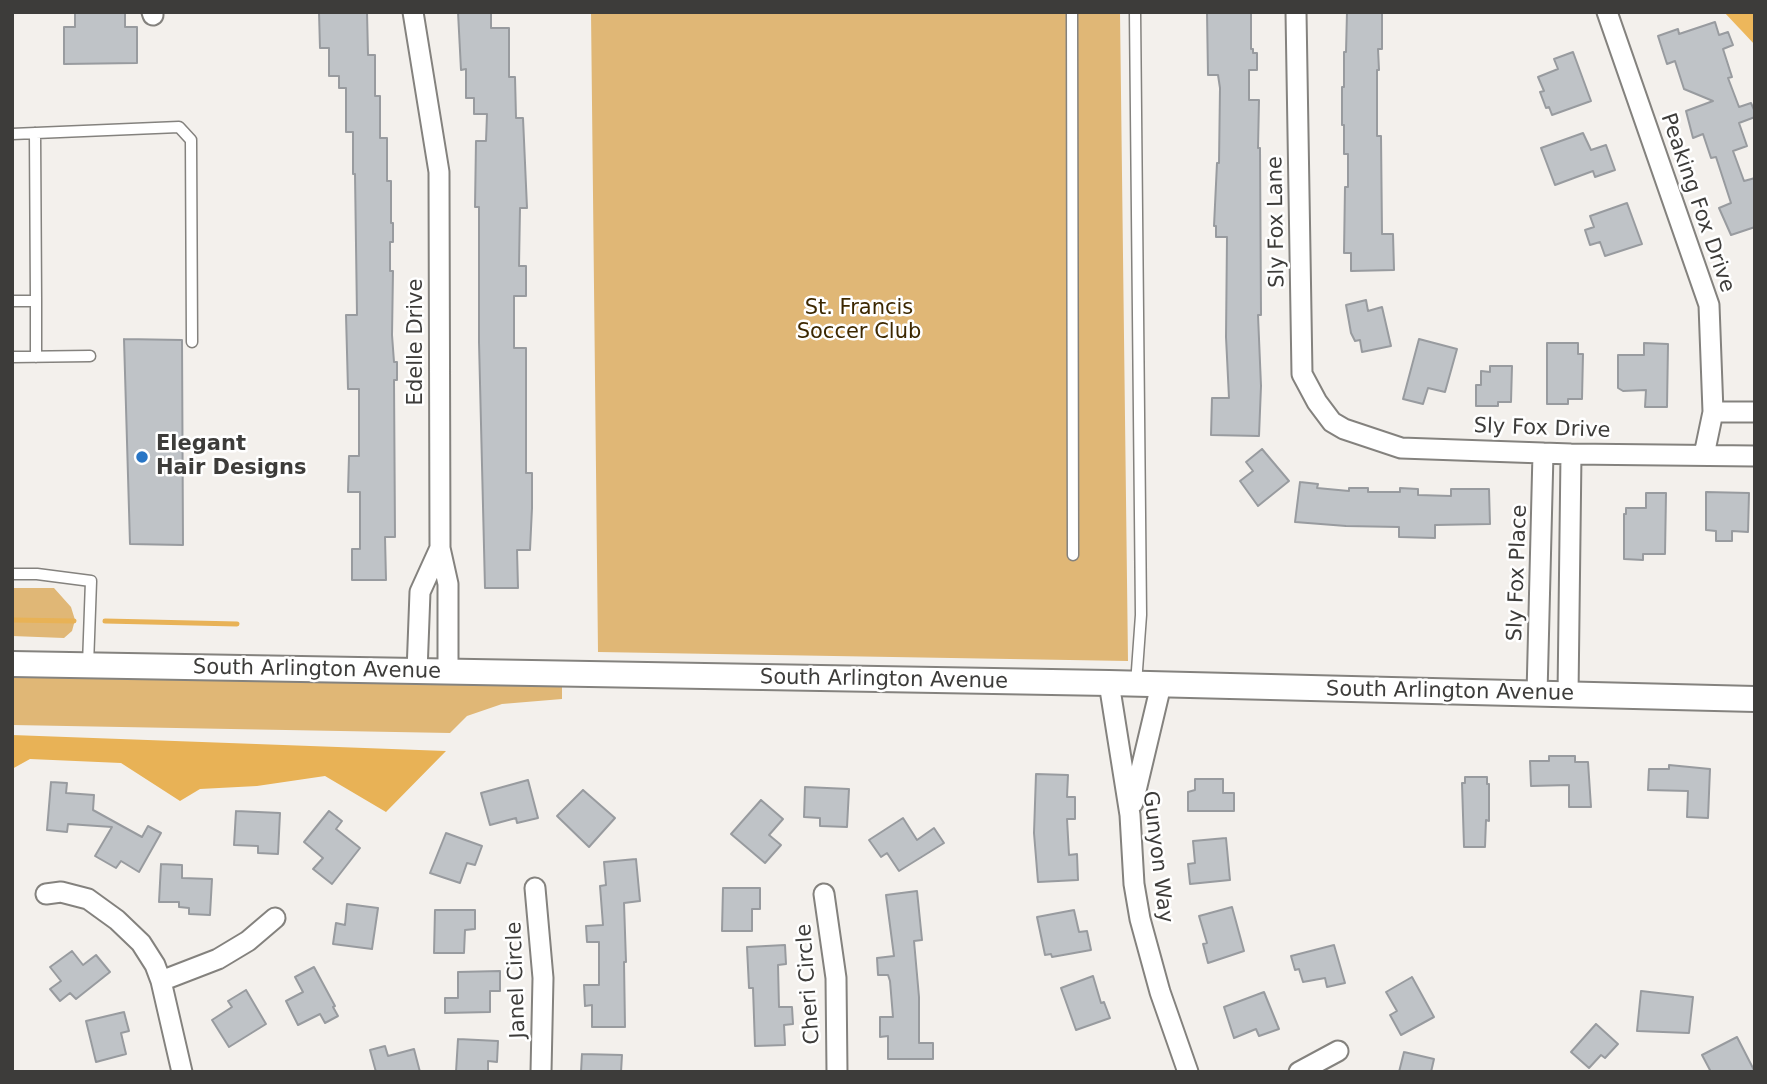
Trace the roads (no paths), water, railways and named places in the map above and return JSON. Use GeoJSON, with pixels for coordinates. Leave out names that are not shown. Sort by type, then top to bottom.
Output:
{"type":"FeatureCollection","features":[{"type":"Feature","properties":{"kind":"street","name":"Edelle Drive"},"geometry":{"type":"LineString","coordinates":[[413,12],[439,172],[440,548],[448,584],[448,672]]}},
{"type":"Feature","properties":{"kind":"street","name":"Sly Fox Lane"},"geometry":{"type":"LineString","coordinates":[[1296,12],[1303,374],[1317,402],[1332,422]]}},
{"type":"Feature","properties":{"kind":"street","name":"Peaking Fox Drive"},"geometry":{"type":"LineString","coordinates":[[1607,12],[1709,305],[1713,412],[1704,455]]}},
{"type":"Feature","properties":{"kind":"street"},"geometry":{"type":"LineString","coordinates":[[1713,412],[1755,412]]}},
{"type":"Feature","properties":{"kind":"street","name":"Sly Fox Drive"},"geometry":{"type":"LineString","coordinates":[[1332,422],[1401,448],[1571,454],[1755,456]]}},
{"type":"Feature","properties":{"kind":"street","name":"Sly Fox Place"},"geometry":{"type":"LineString","coordinates":[[1537,694],[1543,453]]}},
{"type":"Feature","properties":{"kind":"street"},"geometry":{"type":"LineString","coordinates":[[1568,695],[1571,454]]}},
{"type":"Feature","properties":{"kind":"street"},"geometry":{"type":"LineString","coordinates":[[417,672],[420,592],[440,548]]}},
{"type":"Feature","properties":{"kind":"street","name":"South Arlington Avenue"},"geometry":{"type":"LineString","coordinates":[[12,664],[1136,684],[1755,699]]}},
{"type":"Feature","properties":{"kind":"street","name":"Gunyon Way"},"geometry":{"type":"LineString","coordinates":[[1109,684],[1130,815],[1134,884],[1140,919],[1160,992],[1188,1072]]}},
{"type":"Feature","properties":{"kind":"street"},"geometry":{"type":"LineString","coordinates":[[1130,815],[1161,685]]}},
{"type":"Feature","properties":{"kind":"street","name":"Janel Circle"},"geometry":{"type":"LineString","coordinates":[[535,888],[543,978],[541,1072]]}},
{"type":"Feature","properties":{"kind":"street"},"geometry":{"type":"LineString","coordinates":[[46,894],[61,892],[88,900],[117,920],[141,943],[155,965],[161,981],[182,1072]]}},
{"type":"Feature","properties":{"kind":"street","name":"Cheri Circle"},"geometry":{"type":"LineString","coordinates":[[824,894],[836,978],[837,1072]]}},
{"type":"Feature","properties":{"kind":"street"},"geometry":{"type":"LineString","coordinates":[[161,981],[218,959],[248,941],[275,918]]}},
{"type":"Feature","properties":{"kind":"street"},"geometry":{"type":"LineString","coordinates":[[1299,1072],[1338,1051]]}},
{"type":"Feature","properties":{"kind":"lane"},"geometry":{"type":"LineString","coordinates":[[1072,12],[1073,555]]}},
{"type":"Feature","properties":{"kind":"lane"},"geometry":{"type":"LineString","coordinates":[[1135,12],[1141,615],[1136,684]]}},
{"type":"Feature","properties":{"kind":"lane"},"geometry":{"type":"LineString","coordinates":[[12,134],[179,127],[191,140],[192,342]]}},
{"type":"Feature","properties":{"kind":"lane"},"geometry":{"type":"LineString","coordinates":[[34,134],[36,357]]}},
{"type":"Feature","properties":{"kind":"lane"},"geometry":{"type":"LineString","coordinates":[[12,301],[36,301]]}},
{"type":"Feature","properties":{"kind":"lane"},"geometry":{"type":"LineString","coordinates":[[12,357],[90,356]]}},
{"type":"Feature","properties":{"kind":"lane"},"geometry":{"type":"LineString","coordinates":[[12,574],[90,581],[88,666]]}},
{"type":"Feature","properties":{"kind":"waterway"},"geometry":{"type":"LineString","coordinates":[[12,620],[74,621]]}},
{"type":"Feature","properties":{"kind":"waterway"},"geometry":{"type":"LineString","coordinates":[[105,621],[237,624]]}},
{"type":"Feature","properties":{"kind":"place","name":"Elegant Hair Designs"},"geometry":{"type":"Point","coordinates":[142,457]}},
{"type":"Feature","properties":{"kind":"park label","name":"St. Francis Soccer Club"},"geometry":{"type":"Point","coordinates":[859,321]}}]}
